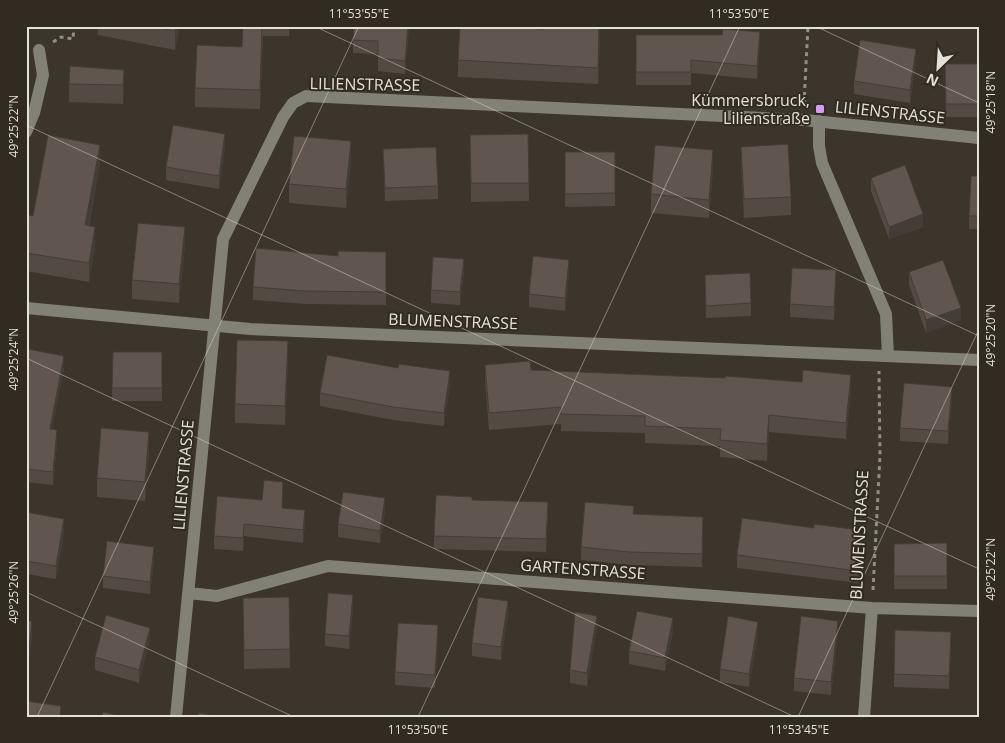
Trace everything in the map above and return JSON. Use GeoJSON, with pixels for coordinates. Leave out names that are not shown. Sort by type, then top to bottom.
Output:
{"type":"FeatureCollection","features":[{"type":"Feature","properties":{"kind":"street"},"geometry":{"type":"LineString","coordinates":[[26,132],[34,113],[43,75],[39,50]]}},
{"type":"Feature","properties":{"kind":"street","name":"LILIENSTRASSE"},"geometry":{"type":"LineString","coordinates":[[176,717],[223,239],[283,117],[293,103],[306,96],[804,120],[979,138]]}},
{"type":"Feature","properties":{"kind":"street"},"geometry":{"type":"LineString","coordinates":[[819,121],[819,146],[822,163],[886,314],[884,356]]}},
{"type":"Feature","properties":{"kind":"street","name":"BLUMENSTRASSE"},"geometry":{"type":"LineString","coordinates":[[26,308],[260,329],[979,360]]}},
{"type":"Feature","properties":{"kind":"street","name":"GARTENSTRASSE"},"geometry":{"type":"LineString","coordinates":[[188,593],[217,596],[328,566],[872,608],[979,611]]}},
{"type":"Feature","properties":{"kind":"street","name":"BLUMENSTRASSE"},"geometry":{"type":"LineString","coordinates":[[864,717],[872,608]]}},
{"type":"Feature","properties":{"kind":"path"},"geometry":{"type":"LineString","coordinates":[[39,50],[61,37],[73,39],[74,26]]}},
{"type":"Feature","properties":{"kind":"path"},"geometry":{"type":"LineString","coordinates":[[804,120],[808,26]]}},
{"type":"Feature","properties":{"kind":"path","name":"BLUMENSTRASSE"},"geometry":{"type":"LineString","coordinates":[[872,608],[884,356]]}},
{"type":"Feature","properties":{"kind":"building"},"geometry":{"type":"Polygon","coordinates":[[[149,26],[176,26],[175,31],[149,26]]]}},
{"type":"Feature","properties":{"kind":"building"},"geometry":{"type":"Polygon","coordinates":[[[243,26],[262,26],[260,90],[195,88],[197,45],[242,47],[243,26]]]}},
{"type":"Feature","properties":{"kind":"building"},"geometry":{"type":"Polygon","coordinates":[[[354,26],[408,26],[405,61],[378,58],[378,41],[353,40],[354,26]]]}},
{"type":"Feature","properties":{"kind":"building"},"geometry":{"type":"Polygon","coordinates":[[[460,26],[544,29],[544,26],[599,26],[598,68],[458,60],[460,26]]]}},
{"type":"Feature","properties":{"kind":"building"},"geometry":{"type":"Polygon","coordinates":[[[723,29],[760,32],[757,66],[691,60],[691,72],[636,72],[636,35],[722,35],[723,29]]]}},
{"type":"Feature","properties":{"kind":"building"},"geometry":{"type":"Polygon","coordinates":[[[860,40],[916,49],[910,90],[854,81],[860,40]]]}},
{"type":"Feature","properties":{"kind":"building"},"geometry":{"type":"Polygon","coordinates":[[[945,64],[979,64],[979,104],[946,104],[945,64]]]}},
{"type":"Feature","properties":{"kind":"building"},"geometry":{"type":"Polygon","coordinates":[[[70,66],[124,70],[123,85],[69,84],[70,66]]]}},
{"type":"Feature","properties":{"kind":"building"},"geometry":{"type":"Polygon","coordinates":[[[173,125],[225,134],[219,176],[166,167],[173,125]]]}},
{"type":"Feature","properties":{"kind":"building"},"geometry":{"type":"Polygon","coordinates":[[[528,134],[529,183],[471,183],[470,135],[528,134]]]}},
{"type":"Feature","properties":{"kind":"building"},"geometry":{"type":"Polygon","coordinates":[[[48,135],[100,145],[85,225],[95,227],[89,263],[26,253],[26,215],[33,216],[48,135]]]}},
{"type":"Feature","properties":{"kind":"building"},"geometry":{"type":"Polygon","coordinates":[[[294,136],[351,141],[346,189],[289,184],[294,136]]]}},
{"type":"Feature","properties":{"kind":"building"},"geometry":{"type":"Polygon","coordinates":[[[788,144],[791,197],[744,199],[741,147],[788,144]]]}},
{"type":"Feature","properties":{"kind":"building"},"geometry":{"type":"Polygon","coordinates":[[[655,145],[713,150],[709,200],[651,194],[655,145]]]}},
{"type":"Feature","properties":{"kind":"building"},"geometry":{"type":"Polygon","coordinates":[[[436,147],[438,186],[385,188],[383,149],[436,147]]]}},
{"type":"Feature","properties":{"kind":"building"},"geometry":{"type":"Polygon","coordinates":[[[565,152],[615,152],[615,193],[565,194],[565,152]]]}},
{"type":"Feature","properties":{"kind":"building"},"geometry":{"type":"Polygon","coordinates":[[[905,165],[923,214],[889,227],[871,178],[905,165]]]}},
{"type":"Feature","properties":{"kind":"building"},"geometry":{"type":"Polygon","coordinates":[[[971,176],[979,176],[979,216],[969,216],[971,176]]]}},
{"type":"Feature","properties":{"kind":"building"},"geometry":{"type":"Polygon","coordinates":[[[138,223],[185,227],[179,284],[132,280],[138,223]]]}},
{"type":"Feature","properties":{"kind":"building"},"geometry":{"type":"Polygon","coordinates":[[[256,248],[338,256],[338,251],[386,252],[386,292],[306,291],[253,287],[256,248]]]}},
{"type":"Feature","properties":{"kind":"building"},"geometry":{"type":"Polygon","coordinates":[[[533,256],[569,260],[565,298],[529,294],[533,256]]]}},
{"type":"Feature","properties":{"kind":"building"},"geometry":{"type":"Polygon","coordinates":[[[433,257],[464,259],[460,292],[431,290],[433,257]]]}},
{"type":"Feature","properties":{"kind":"building"},"geometry":{"type":"Polygon","coordinates":[[[943,260],[961,308],[926,320],[909,272],[943,260]]]}},
{"type":"Feature","properties":{"kind":"building"},"geometry":{"type":"Polygon","coordinates":[[[792,268],[836,270],[834,307],[790,304],[792,268]]]}},
{"type":"Feature","properties":{"kind":"building"},"geometry":{"type":"Polygon","coordinates":[[[750,273],[751,303],[706,306],[705,275],[750,273]]]}},
{"type":"Feature","properties":{"kind":"building"},"geometry":{"type":"Polygon","coordinates":[[[237,340],[288,341],[285,406],[235,404],[237,340]]]}},
{"type":"Feature","properties":{"kind":"building"},"geometry":{"type":"Polygon","coordinates":[[[28,349],[64,356],[50,429],[57,430],[53,472],[26,469],[26,359],[28,349]]]}},
{"type":"Feature","properties":{"kind":"building"},"geometry":{"type":"Polygon","coordinates":[[[113,352],[162,352],[162,388],[112,388],[113,352]]]}},
{"type":"Feature","properties":{"kind":"building"},"geometry":{"type":"Polygon","coordinates":[[[327,355],[398,368],[399,364],[450,371],[444,413],[393,407],[320,393],[327,355]]]}},
{"type":"Feature","properties":{"kind":"building"},"geometry":{"type":"Polygon","coordinates":[[[530,361],[531,370],[725,378],[725,376],[802,382],[803,370],[851,375],[846,423],[769,415],[767,444],[720,440],[721,429],[645,426],[645,416],[561,414],[561,407],[489,413],[485,365],[530,361]]]}},
{"type":"Feature","properties":{"kind":"building"},"geometry":{"type":"Polygon","coordinates":[[[904,383],[952,387],[948,431],[900,428],[904,383]]]}},
{"type":"Feature","properties":{"kind":"building"},"geometry":{"type":"Polygon","coordinates":[[[101,428],[149,432],[145,482],[97,478],[101,428]]]}},
{"type":"Feature","properties":{"kind":"building"},"geometry":{"type":"Polygon","coordinates":[[[264,480],[283,482],[282,508],[305,510],[303,530],[244,524],[243,538],[214,536],[217,496],[262,500],[264,480]]]}},
{"type":"Feature","properties":{"kind":"building"},"geometry":{"type":"Polygon","coordinates":[[[343,492],[385,498],[380,531],[338,524],[343,492]]]}},
{"type":"Feature","properties":{"kind":"building"},"geometry":{"type":"Polygon","coordinates":[[[436,495],[472,497],[472,500],[548,502],[546,539],[434,536],[436,495]]]}},
{"type":"Feature","properties":{"kind":"building"},"geometry":{"type":"Polygon","coordinates":[[[585,502],[634,506],[633,514],[703,517],[702,554],[630,552],[581,547],[585,502]]]}},
{"type":"Feature","properties":{"kind":"building"},"geometry":{"type":"Polygon","coordinates":[[[26,512],[64,519],[56,566],[26,561],[26,512]]]}},
{"type":"Feature","properties":{"kind":"building"},"geometry":{"type":"Polygon","coordinates":[[[742,518],[814,528],[814,524],[859,530],[858,571],[737,555],[742,518]]]}},
{"type":"Feature","properties":{"kind":"building"},"geometry":{"type":"Polygon","coordinates":[[[107,541],[154,547],[150,582],[103,576],[107,541]]]}},
{"type":"Feature","properties":{"kind":"building"},"geometry":{"type":"Polygon","coordinates":[[[947,543],[947,576],[894,576],[894,544],[947,543]]]}},
{"type":"Feature","properties":{"kind":"building"},"geometry":{"type":"Polygon","coordinates":[[[328,593],[353,595],[349,636],[325,634],[328,593]]]}},
{"type":"Feature","properties":{"kind":"building"},"geometry":{"type":"Polygon","coordinates":[[[289,597],[290,649],[244,650],[243,598],[289,597]]]}},
{"type":"Feature","properties":{"kind":"building"},"geometry":{"type":"Polygon","coordinates":[[[478,597],[508,601],[501,647],[472,643],[478,597]]]}},
{"type":"Feature","properties":{"kind":"building"},"geometry":{"type":"Polygon","coordinates":[[[637,611],[673,618],[665,658],[629,651],[637,611]]]}},
{"type":"Feature","properties":{"kind":"building"},"geometry":{"type":"Polygon","coordinates":[[[575,612],[597,616],[587,673],[570,670],[575,612]]]}},
{"type":"Feature","properties":{"kind":"building"},"geometry":{"type":"Polygon","coordinates":[[[106,615],[150,628],[139,670],[95,657],[106,615]]]}},
{"type":"Feature","properties":{"kind":"building"},"geometry":{"type":"Polygon","coordinates":[[[728,616],[758,622],[749,674],[720,669],[728,616]]]}},
{"type":"Feature","properties":{"kind":"building"},"geometry":{"type":"Polygon","coordinates":[[[801,616],[838,621],[831,682],[794,678],[801,616]]]}},
{"type":"Feature","properties":{"kind":"building"},"geometry":{"type":"Polygon","coordinates":[[[26,621],[32,621],[26,676],[26,621]]]}},
{"type":"Feature","properties":{"kind":"building"},"geometry":{"type":"Polygon","coordinates":[[[398,623],[438,625],[435,675],[395,672],[398,623]]]}},
{"type":"Feature","properties":{"kind":"building"},"geometry":{"type":"Polygon","coordinates":[[[895,630],[951,632],[949,676],[894,674],[895,630]]]}},
{"type":"Feature","properties":{"kind":"building"},"geometry":{"type":"Polygon","coordinates":[[[26,701],[61,706],[60,717],[26,717],[26,701]]]}},
{"type":"Feature","properties":{"kind":"building"},"geometry":{"type":"Polygon","coordinates":[[[103,712],[125,717],[102,717],[103,712]]]}},
{"type":"Feature","properties":{"kind":"building"},"geometry":{"type":"Polygon","coordinates":[[[199,713],[222,717],[198,717],[199,713]]]}},
{"type":"Feature","properties":{"kind":"place","name":"Kümmersbruck, Lilienstraße"},"geometry":{"type":"Point","coordinates":[820,109]}}]}
